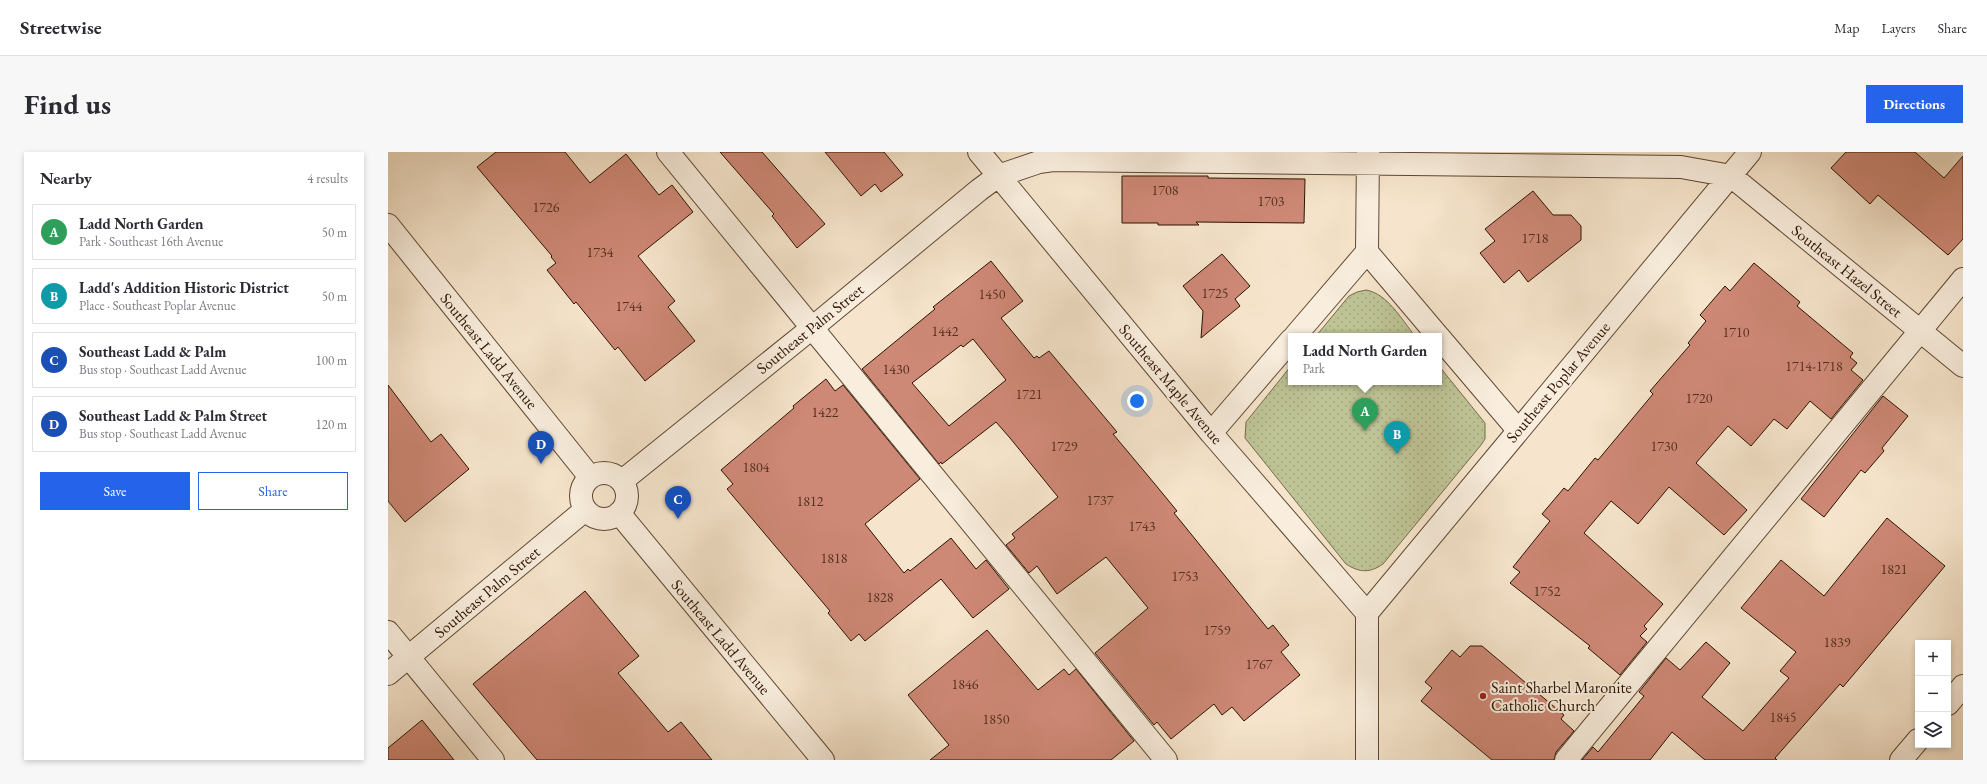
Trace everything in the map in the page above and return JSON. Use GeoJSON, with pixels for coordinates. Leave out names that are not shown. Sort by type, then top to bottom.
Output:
{"type":"FeatureCollection","features":[{"type":"Feature","properties":{"kind":"street"},"geometry":{"type":"LineString","coordinates":[[668,152],[1166,760]]}},
{"type":"Feature","properties":{"kind":"street","name":"Southeast Maple Avenue"},"geometry":{"type":"LineString","coordinates":[[979,152],[1211,433],[1367,613]]}},
{"type":"Feature","properties":{"kind":"street","name":"Southeast Poplar Avenue"},"geometry":{"type":"LineString","coordinates":[[1367,613],[1750,152]]}},
{"type":"Feature","properties":{"kind":"street"},"geometry":{"type":"LineString","coordinates":[[1298,333],[1367,252],[1368,158]]}},
{"type":"Feature","properties":{"kind":"street","name":"Southeast Palm Street"},"geometry":{"type":"LineString","coordinates":[[622,482],[979,190],[998,176],[1038,162],[1053,160],[1368,158],[1681,167],[1731,176]]}},
{"type":"Feature","properties":{"kind":"street","name":"Southeast Hazel Street"},"geometry":{"type":"LineString","coordinates":[[1731,176],[1963,366]]}},
{"type":"Feature","properties":{"kind":"street","name":"Southeast Ladd Avenue"},"geometry":{"type":"LineString","coordinates":[[388,225],[590,477]]}},
{"type":"Feature","properties":{"kind":"street"},"geometry":{"type":"LineString","coordinates":[[1367,252],[1435,333]]}},
{"type":"Feature","properties":{"kind":"street"},"geometry":{"type":"LineString","coordinates":[[1566,760],[1963,279]]}},
{"type":"Feature","properties":{"kind":"street"},"geometry":{"type":"LineString","coordinates":[[1442,342],[1518,430]]}},
{"type":"Feature","properties":{"kind":"street"},"geometry":{"type":"LineString","coordinates":[[1211,433],[1288,343]]}},
{"type":"Feature","properties":{"kind":"street"},"geometry":{"type":"LineString","coordinates":[[600,473],[607,473],[618,477],[622,482],[627,492],[627,498],[623,509],[619,514],[614,517],[601,518],[590,514],[585,510],[582,504],[581,492],[585,482],[590,477],[600,473]]}},
{"type":"Feature","properties":{"kind":"street","name":"Southeast Palm Street"},"geometry":{"type":"LineString","coordinates":[[388,674],[585,510]]}},
{"type":"Feature","properties":{"kind":"street","name":"Southeast Ladd Avenue"},"geometry":{"type":"LineString","coordinates":[[619,514],[823,760]]}},
{"type":"Feature","properties":{"kind":"street"},"geometry":{"type":"LineString","coordinates":[[1367,613],[1367,760]]}},
{"type":"Feature","properties":{"kind":"street"},"geometry":{"type":"LineString","coordinates":[[388,632],[492,760]]}},
{"type":"Feature","properties":{"kind":"street"},"geometry":{"type":"LineString","coordinates":[[1951,700],[1963,686]]}},
{"type":"Feature","properties":{"kind":"street"},"geometry":{"type":"LineString","coordinates":[[1901,760],[1915,744]]}},
{"type":"Feature","properties":{"kind":"green space"},"geometry":{"type":"Polygon","coordinates":[[[1366,290],[1381,296],[1394,308],[1413,333],[1318,333],[1349,296],[1366,290]]]}},
{"type":"Feature","properties":{"kind":"green space"},"geometry":{"type":"Polygon","coordinates":[[[1288,370],[1288,385],[1442,385],[1442,370],[1485,423],[1485,439],[1383,564],[1374,569],[1365,571],[1356,569],[1346,564],[1245,438],[1246,422],[1288,370]]]}},
{"type":"Feature","properties":{"kind":"building"},"geometry":{"type":"Polygon","coordinates":[[[496,152],[565,152],[590,183],[626,154],[659,195],[672,185],[693,212],[638,256],[675,301],[668,307],[695,341],[645,381],[618,347],[615,350],[576,302],[574,304],[547,270],[556,263],[551,257],[552,256],[477,167],[496,152]]]}},
{"type":"Feature","properties":{"kind":"building"},"geometry":{"type":"Polygon","coordinates":[[[720,152],[762,152],[825,224],[797,248],[772,216],[774,214],[720,152]]]}},
{"type":"Feature","properties":{"kind":"building"},"geometry":{"type":"Polygon","coordinates":[[[825,152],[884,152],[903,175],[881,192],[875,184],[861,196],[825,152]]]}},
{"type":"Feature","properties":{"kind":"building"},"geometry":{"type":"Polygon","coordinates":[[[1846,152],[1915,152],[1944,178],[1963,156],[1963,239],[1948,255],[1878,195],[1870,204],[1831,168],[1846,152]]]}},
{"type":"Feature","properties":{"kind":"building"},"geometry":{"type":"Polygon","coordinates":[[[1122,176],[1208,176],[1208,178],[1305,179],[1304,223],[1196,222],[1199,225],[1158,225],[1158,223],[1122,223],[1122,176]]]}},
{"type":"Feature","properties":{"kind":"building"},"geometry":{"type":"Polygon","coordinates":[[[1533,191],[1553,215],[1571,215],[1581,226],[1581,240],[1528,282],[1519,270],[1504,283],[1480,253],[1495,241],[1485,229],[1533,191]]]}},
{"type":"Feature","properties":{"kind":"building"},"geometry":{"type":"Polygon","coordinates":[[[1222,254],[1250,286],[1235,299],[1240,306],[1201,338],[1203,311],[1183,286],[1222,254]]]}},
{"type":"Feature","properties":{"kind":"building"},"geometry":{"type":"Polygon","coordinates":[[[991,261],[1023,301],[1001,318],[1034,358],[1037,356],[1039,358],[1049,351],[1117,432],[1113,434],[1177,511],[1174,513],[1268,629],[1273,625],[1289,645],[1281,652],[1300,675],[1244,721],[1232,707],[1222,715],[1214,704],[1171,739],[1157,722],[1154,725],[1095,653],[1148,608],[1106,557],[1057,594],[1037,566],[1029,573],[1006,545],[1015,538],[1012,534],[1058,497],[1010,438],[996,422],[942,464],[941,462],[939,464],[862,369],[935,309],[933,307],[991,261]],[[973,339],[963,347],[961,345],[912,383],[949,426],[1006,380],[973,339]]]}},
{"type":"Feature","properties":{"kind":"building"},"geometry":{"type":"Polygon","coordinates":[[[1754,263],[1800,302],[1797,306],[1853,353],[1850,357],[1857,363],[1851,370],[1863,380],[1831,419],[1810,401],[1787,429],[1774,419],[1751,446],[1728,426],[1696,463],[1747,510],[1724,535],[1669,487],[1638,524],[1611,501],[1584,533],[1663,604],[1644,626],[1647,629],[1640,636],[1647,642],[1620,675],[1588,648],[1590,646],[1510,583],[1520,572],[1513,567],[1550,521],[1542,514],[1564,488],[1568,491],[1595,458],[1598,460],[1653,394],[1650,391],[1690,345],[1688,343],[1706,321],[1700,315],[1725,286],[1730,291],[1754,263]]]}},
{"type":"Feature","properties":{"kind":"building"},"geometry":{"type":"Polygon","coordinates":[[[826,379],[835,391],[843,385],[920,479],[865,524],[904,573],[908,569],[910,571],[951,538],[976,569],[986,560],[1009,589],[973,618],[941,579],[865,641],[859,634],[851,641],[828,613],[830,611],[727,489],[733,484],[721,470],[794,408],[793,406],[826,379]]]}},
{"type":"Feature","properties":{"kind":"building"},"geometry":{"type":"Polygon","coordinates":[[[388,385],[431,442],[441,434],[469,469],[405,522],[388,501],[388,385]]]}},
{"type":"Feature","properties":{"kind":"building"},"geometry":{"type":"Polygon","coordinates":[[[1883,396],[1908,416],[1882,448],[1884,451],[1865,473],[1861,470],[1824,517],[1801,499],[1883,396]]]}},
{"type":"Feature","properties":{"kind":"building"},"geometry":{"type":"Polygon","coordinates":[[[1887,518],[1945,566],[1843,687],[1840,684],[1775,758],[1777,760],[1705,760],[1672,732],[1650,760],[1582,760],[1593,747],[1598,752],[1644,696],[1639,692],[1666,658],[1680,670],[1706,642],[1730,663],[1702,697],[1743,731],[1789,678],[1780,671],[1796,652],[1741,608],[1781,560],[1824,596],[1887,518]]]}},
{"type":"Feature","properties":{"kind":"building"},"geometry":{"type":"Polygon","coordinates":[[[585,591],[639,656],[618,673],[668,732],[681,722],[712,760],[537,760],[473,684],[585,591]]]}},
{"type":"Feature","properties":{"kind":"building"},"geometry":{"type":"Polygon","coordinates":[[[987,630],[1038,690],[1064,669],[1069,675],[1076,669],[1134,741],[1111,760],[930,760],[949,745],[908,695],[987,630]]]}},
{"type":"Feature","properties":{"kind":"building","name":"Saint Sharbel Maronite Catholic Church"},"geometry":{"type":"Polygon","coordinates":[[[1470,646],[1482,646],[1564,715],[1561,719],[1574,731],[1556,752],[1554,760],[1492,760],[1421,701],[1432,688],[1425,682],[1452,650],[1460,657],[1470,646]]]}},
{"type":"Feature","properties":{"kind":"building"},"geometry":{"type":"Polygon","coordinates":[[[422,720],[454,760],[388,760],[388,748],[422,720]]]}},
{"type":"Feature","properties":{"kind":"place","name":"Ladd North Garden"},"geometry":{"type":"Point","coordinates":[1365,431]}},
{"type":"Feature","properties":{"kind":"place","name":"Ladd's Addition Historic District"},"geometry":{"type":"Point","coordinates":[1397,454]}},
{"type":"Feature","properties":{"kind":"place","name":"Southeast Ladd & Palm Street"},"geometry":{"type":"Point","coordinates":[541,464]}},
{"type":"Feature","properties":{"kind":"place","name":"Southeast Ladd & Palm"},"geometry":{"type":"Point","coordinates":[678,519]}},
{"type":"Feature","properties":{"kind":"place","name":"Saint Sharbel Maronite Catholic Church"},"geometry":{"type":"Point","coordinates":[1483,696]}}]}
